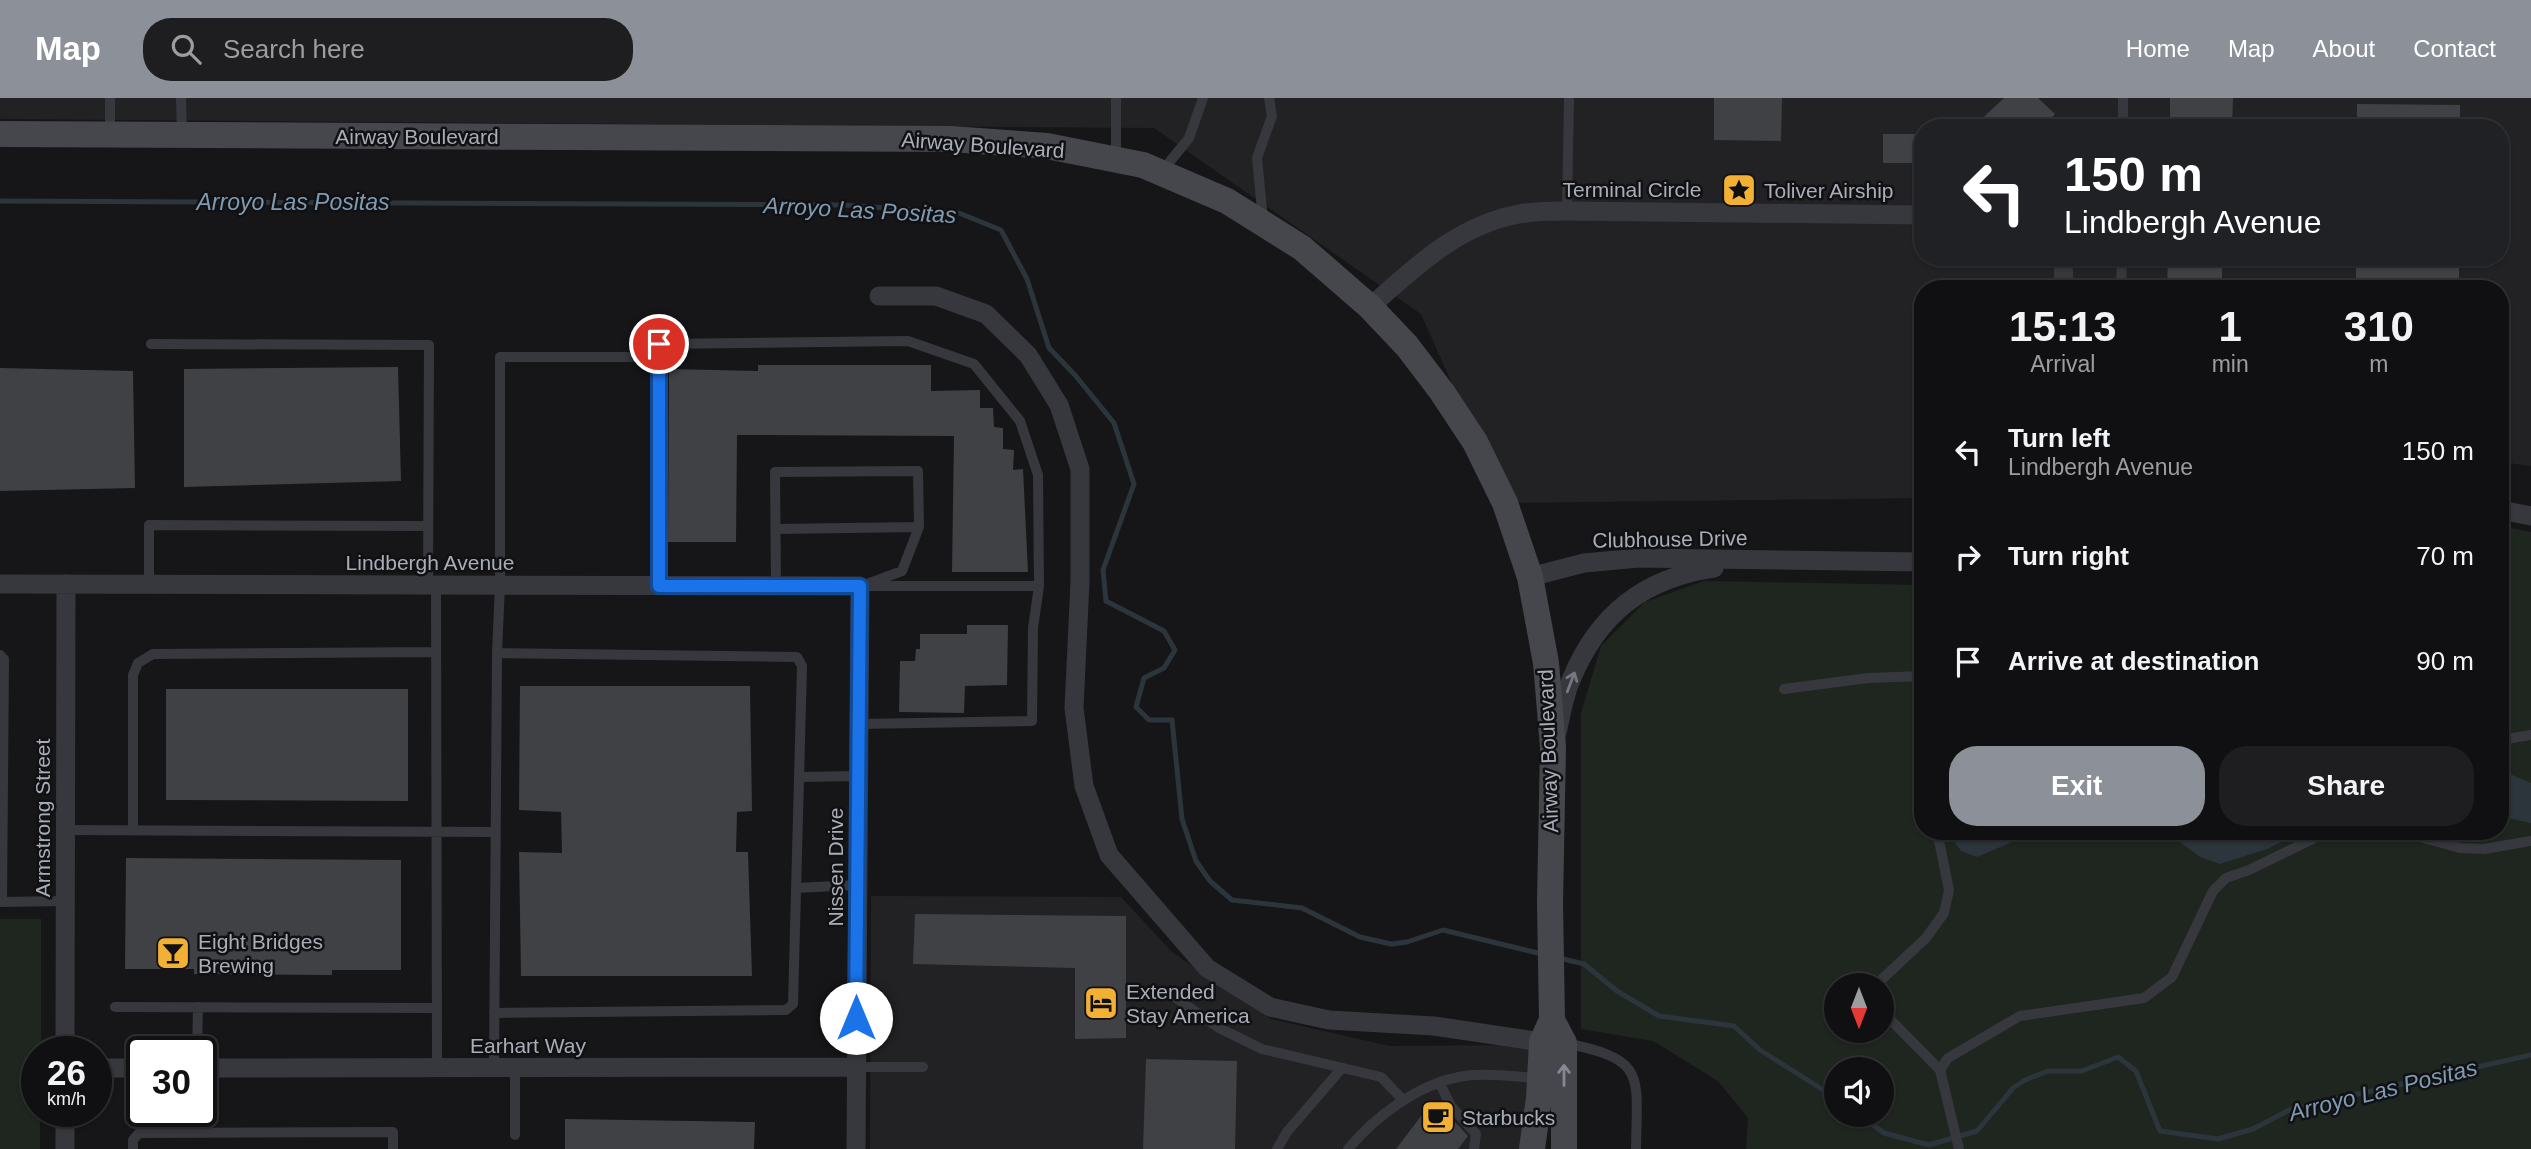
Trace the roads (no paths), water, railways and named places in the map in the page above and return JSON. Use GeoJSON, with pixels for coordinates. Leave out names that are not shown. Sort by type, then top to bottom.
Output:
{"type":"FeatureCollection","features":[{"type":"Feature","properties":{"kind":"main road","name":"Airway Boulevard"},"geometry":{"type":"LineString","coordinates":[[0,134],[951,139],[1047,146],[1143,165],[1227,201],[1302,248],[1370,307],[1407,346],[1442,392],[1475,442],[1505,503],[1530,577],[1546,663],[1553,747],[1550,903],[1552,1035],[1563,1149]]}},
{"type":"Feature","properties":{"kind":"main road","name":"Airway Boulevard"},"geometry":{"type":"LineString","coordinates":[[1532,1149],[1540,1078],[1552,1035]]}},
{"type":"Feature","properties":{"kind":"street","name":"Terminal Circle"},"geometry":{"type":"LineString","coordinates":[[1370,307],[1426,257],[1471,228],[1519,213],[1567,211],[1914,215]]}},
{"type":"Feature","properties":{"kind":"street"},"geometry":{"type":"LineString","coordinates":[[879,296],[936,296],[986,314],[1028,355],[1059,405],[1080,469],[1080,582],[1074,708],[1084,786],[1109,855],[1207,968],[1270,1007],[1329,1020],[1552,1035]]}},
{"type":"Feature","properties":{"kind":"street"},"geometry":{"type":"LineString","coordinates":[[2509,512],[2531,516]]}},
{"type":"Feature","properties":{"kind":"street","name":"Clubhouse Drive"},"geometry":{"type":"LineString","coordinates":[[1530,577],[1584,563],[1639,558],[1914,562]]}},
{"type":"Feature","properties":{"kind":"street","name":"Clubhouse Drive"},"geometry":{"type":"LineString","coordinates":[[1553,747],[1570,682],[1586,648],[1610,615],[1647,589],[1691,571],[1771,559]]}},
{"type":"Feature","properties":{"kind":"street","name":"Lindbergh Avenue"},"geometry":{"type":"LineString","coordinates":[[0,584],[860,586]]}},
{"type":"Feature","properties":{"kind":"street","name":"Armstrong Street"},"geometry":{"type":"LineString","coordinates":[[65,1036],[66,584]]}},
{"type":"Feature","properties":{"kind":"street","name":"Nissen Drive"},"geometry":{"type":"LineString","coordinates":[[856,1149],[860,586]]}},
{"type":"Feature","properties":{"kind":"street","name":"Earhart Way"},"geometry":{"type":"LineString","coordinates":[[217,1068],[856,1067]]}},
{"type":"Feature","properties":{"kind":"street"},"geometry":{"type":"LineString","coordinates":[[65,1127],[65,1149]]}},
{"type":"Feature","properties":{"kind":"lane"},"geometry":{"type":"LineString","coordinates":[[110,98],[110,134]]}},
{"type":"Feature","properties":{"kind":"lane"},"geometry":{"type":"LineString","coordinates":[[181,98],[182,135]]}},
{"type":"Feature","properties":{"kind":"lane"},"geometry":{"type":"LineString","coordinates":[[1116,98],[1116,160]]}},
{"type":"Feature","properties":{"kind":"lane"},"geometry":{"type":"LineString","coordinates":[[1161,173],[1189,138],[1203,98]]}},
{"type":"Feature","properties":{"kind":"lane"},"geometry":{"type":"LineString","coordinates":[[1263,224],[1258,158],[1272,117],[1269,98]]}},
{"type":"Feature","properties":{"kind":"lane"},"geometry":{"type":"LineString","coordinates":[[1567,211],[1569,98]]}},
{"type":"Feature","properties":{"kind":"lane"},"geometry":{"type":"LineString","coordinates":[[2123,98],[2123,119]]}},
{"type":"Feature","properties":{"kind":"lane"},"geometry":{"type":"LineString","coordinates":[[659,586],[659,344],[908,341],[974,364],[1020,421],[1038,475],[1039,586],[1033,628],[1032,722],[859,724]]}},
{"type":"Feature","properties":{"kind":"lane"},"geometry":{"type":"LineString","coordinates":[[151,344],[429,345],[428,526],[436,652],[437,1068]]}},
{"type":"Feature","properties":{"kind":"lane"},"geometry":{"type":"LineString","coordinates":[[494,1068],[500,357],[659,357]]}},
{"type":"Feature","properties":{"kind":"lane"},"geometry":{"type":"LineString","coordinates":[[776,586],[775,472],[918,471],[919,527],[902,571],[860,586]]}},
{"type":"Feature","properties":{"kind":"lane"},"geometry":{"type":"LineString","coordinates":[[149,584],[149,525],[428,526]]}},
{"type":"Feature","properties":{"kind":"lane"},"geometry":{"type":"LineString","coordinates":[[776,529],[919,527]]}},
{"type":"Feature","properties":{"kind":"lane"},"geometry":{"type":"LineString","coordinates":[[860,586],[1039,586]]}},
{"type":"Feature","properties":{"kind":"lane"},"geometry":{"type":"LineString","coordinates":[[133,830],[133,675],[138,663],[153,654],[436,652]]}},
{"type":"Feature","properties":{"kind":"lane"},"geometry":{"type":"LineString","coordinates":[[494,1013],[786,1010],[793,1004],[803,666],[797,657],[497,653]]}},
{"type":"Feature","properties":{"kind":"lane"},"geometry":{"type":"LineString","coordinates":[[0,655],[4,659],[1,902],[65,901]]}},
{"type":"Feature","properties":{"kind":"lane"},"geometry":{"type":"LineString","coordinates":[[1784,688],[1868,678],[1914,676]]}},
{"type":"Feature","properties":{"kind":"lane"},"geometry":{"type":"LineString","coordinates":[[2509,739],[2531,735]]}},
{"type":"Feature","properties":{"kind":"lane"},"geometry":{"type":"LineString","coordinates":[[799,777],[858,776]]}},
{"type":"Feature","properties":{"kind":"lane"},"geometry":{"type":"LineString","coordinates":[[65,830],[495,832]]}},
{"type":"Feature","properties":{"kind":"lane"},"geometry":{"type":"LineString","coordinates":[[1889,973],[1926,938],[1944,913],[1949,890],[1939,840]]}},
{"type":"Feature","properties":{"kind":"lane"},"geometry":{"type":"LineString","coordinates":[[1940,1070],[1948,1058],[2020,1016],[2144,998],[2172,977],[2213,891],[2226,878],[2310,840]]}},
{"type":"Feature","properties":{"kind":"lane"},"geometry":{"type":"LineString","coordinates":[[2431,840],[2460,848],[2484,849],[2531,841]]}},
{"type":"Feature","properties":{"kind":"lane"},"geometry":{"type":"LineString","coordinates":[[796,888],[857,886]]}},
{"type":"Feature","properties":{"kind":"lane"},"geometry":{"type":"LineString","coordinates":[[1176,998],[1219,1028],[1262,1049],[1381,1077],[1403,1100]]}},
{"type":"Feature","properties":{"kind":"lane"},"geometry":{"type":"LineString","coordinates":[[116,1007],[437,1008]]}},
{"type":"Feature","properties":{"kind":"lane"},"geometry":{"type":"LineString","coordinates":[[197,1036],[198,1007]]}},
{"type":"Feature","properties":{"kind":"lane"},"geometry":{"type":"LineString","coordinates":[[1894,1023],[1940,1070],[1959,1149]]}},
{"type":"Feature","properties":{"kind":"lane"},"geometry":{"type":"LineString","coordinates":[[1552,1035],[1615,1056],[1627,1066],[1637,1090],[1636,1149]]}},
{"type":"Feature","properties":{"kind":"lane"},"geometry":{"type":"LineString","coordinates":[[515,1067],[515,1135]]}},
{"type":"Feature","properties":{"kind":"lane"},"geometry":{"type":"LineString","coordinates":[[856,1067],[923,1067]]}},
{"type":"Feature","properties":{"kind":"lane"},"geometry":{"type":"LineString","coordinates":[[1277,1149],[1294,1123],[1342,1068]]}},
{"type":"Feature","properties":{"kind":"lane"},"geometry":{"type":"LineString","coordinates":[[1348,1149],[1403,1100],[1426,1086],[1460,1076],[1540,1078]]}},
{"type":"Feature","properties":{"kind":"lane"},"geometry":{"type":"LineString","coordinates":[[1439,1082],[1451,1106],[1476,1135],[1474,1149]]}},
{"type":"Feature","properties":{"kind":"lane"},"geometry":{"type":"LineString","coordinates":[[133,1149],[133,1140],[139,1133],[393,1132],[393,1149]]}},
{"type":"Feature","properties":{"kind":"waterway","name":"Arroyo Las Positas"},"geometry":{"type":"LineString","coordinates":[[0,201],[844,205],[959,213],[1001,230],[1027,279],[1049,348],[1114,423],[1134,484],[1103,570],[1106,601],[1164,631],[1175,650],[1164,668],[1144,678],[1136,707],[1149,720],[1172,720],[1182,819],[1196,861],[1210,881],[1232,900],[1302,908],[1360,937],[1391,944],[1407,942],[1443,930],[1542,954]]}},
{"type":"Feature","properties":{"kind":"waterway","name":"Arroyo Las Positas"},"geometry":{"type":"LineString","coordinates":[[1559,958],[1584,964],[1617,991],[1659,1016],[1734,1026],[1760,1050],[1824,1090]]}},
{"type":"Feature","properties":{"kind":"waterway","name":"Arroyo Las Positas"},"geometry":{"type":"LineString","coordinates":[[1876,1127],[1884,1133],[1929,1145],[1977,1131],[2013,1088],[2025,1080],[2048,1071],[2082,1071],[2118,1057],[2136,1071],[2160,1131],[2218,1139],[2253,1129],[2291,1109],[2531,1055]]}},
{"type":"Feature","properties":{"kind":"place","name":"Toliver Airship"},"geometry":{"type":"Point","coordinates":[1739,190]}},
{"type":"Feature","properties":{"kind":"place","name":"Eight Bridges Brewing"},"geometry":{"type":"Point","coordinates":[173,953]}},
{"type":"Feature","properties":{"kind":"place","name":"Extended Stay America"},"geometry":{"type":"Point","coordinates":[1101,1003]}},
{"type":"Feature","properties":{"kind":"place","name":"Starbucks"},"geometry":{"type":"Point","coordinates":[1438,1117]}}]}
